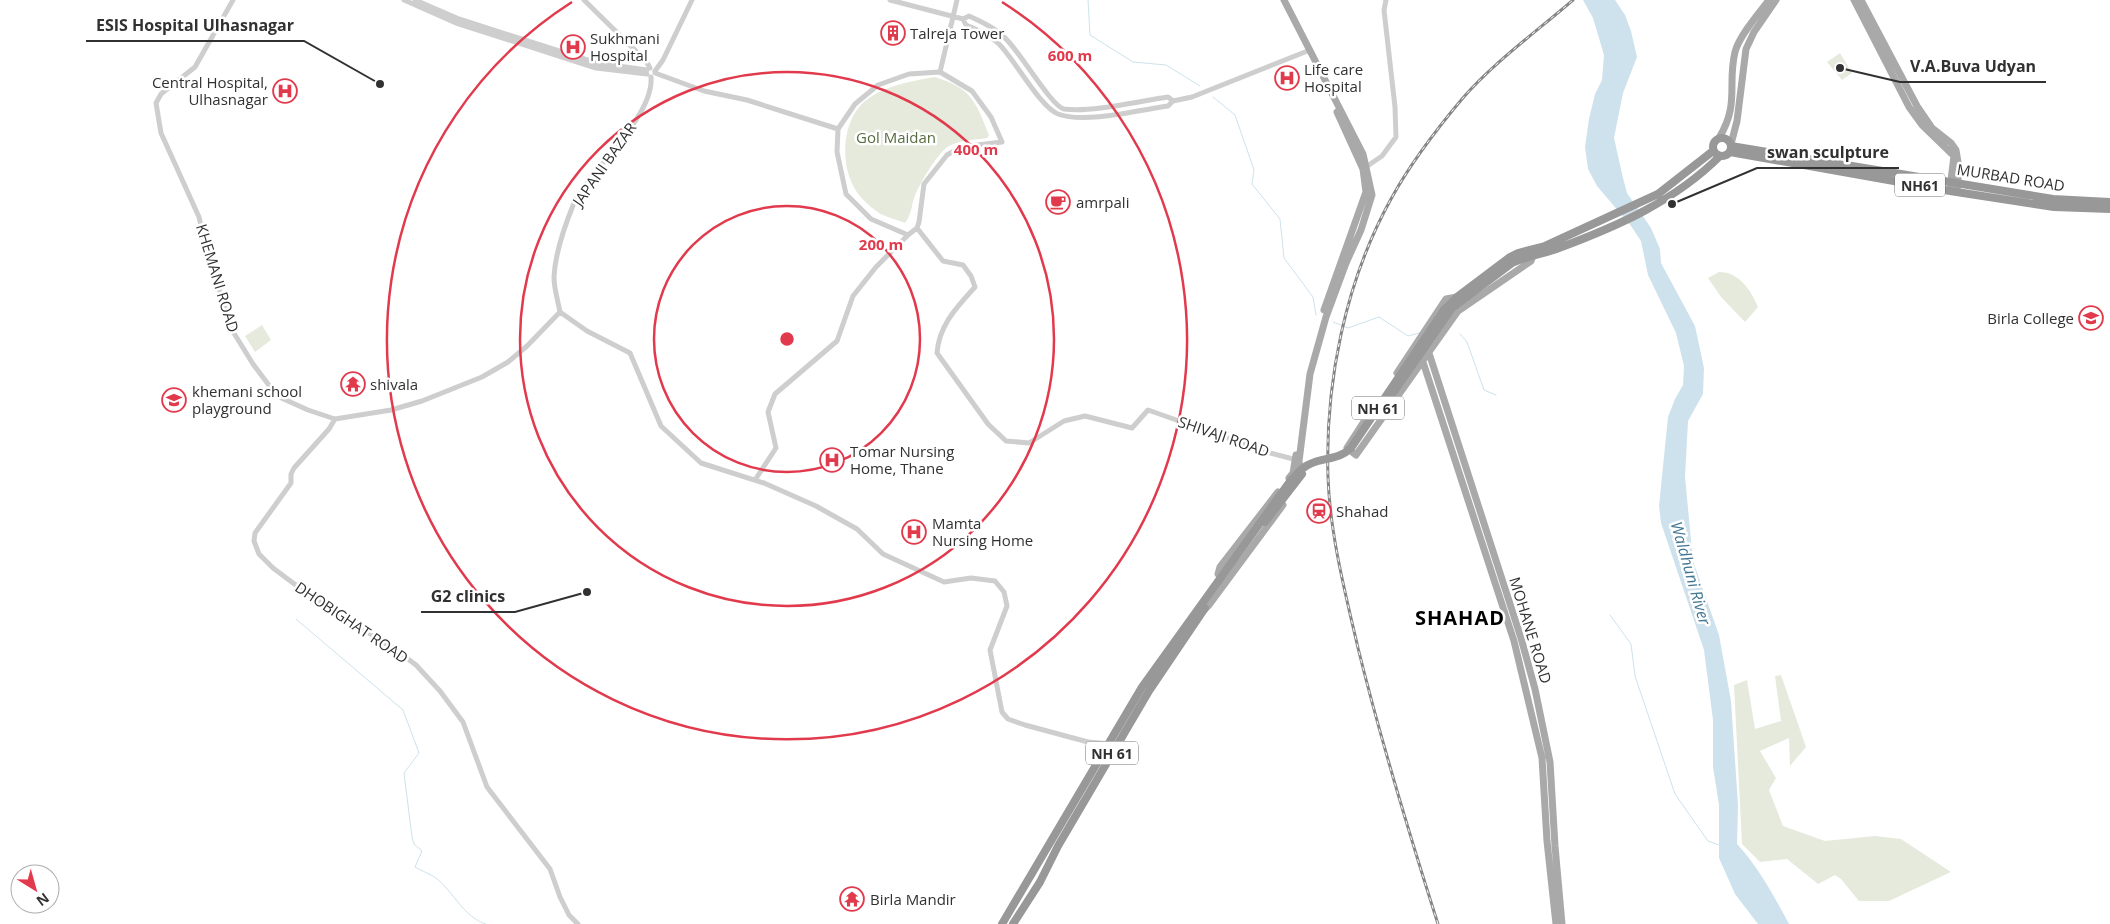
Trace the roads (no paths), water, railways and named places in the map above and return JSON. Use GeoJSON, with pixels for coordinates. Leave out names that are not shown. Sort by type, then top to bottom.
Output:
{"type":"FeatureCollection","features":[{"type":"Feature","properties":{"kind":"highway","name":"NH61"},"geometry":{"type":"LineString","coordinates":[[1719,138],[1727,139],[1731,147],[1782,159],[1954,187],[2054,206],[2110,209]]}},
{"type":"Feature","properties":{"kind":"highway"},"geometry":{"type":"LineString","coordinates":[[1719,138],[1713,144],[1717,153],[1726,156],[1731,147]]}},
{"type":"Feature","properties":{"kind":"highway","name":"NH 61"},"geometry":{"type":"LineString","coordinates":[[1450,306],[1512,263],[1658,194],[1717,153]]}},
{"type":"Feature","properties":{"kind":"highway","name":"NH 61"},"geometry":{"type":"LineString","coordinates":[[1013,924],[1031,895],[1113,745],[1221,577],[1303,473],[1310,468],[1351,454],[1457,297],[1510,257],[1549,252],[1655,206],[1696,179],[1717,153]]}},
{"type":"Feature","properties":{"kind":"highway","name":"MURBAD ROAD"},"geometry":{"type":"LineString","coordinates":[[1954,187],[2053,199],[2110,202]]}},
{"type":"Feature","properties":{"kind":"highway","name":"NH 61"},"geometry":{"type":"LineString","coordinates":[[1174,649],[1205,609],[1232,565]]}},
{"type":"Feature","properties":{"kind":"highway","name":"NH 61"},"geometry":{"type":"LineString","coordinates":[[1002,924],[1104,761]]}},
{"type":"Feature","properties":{"kind":"highway"},"geometry":{"type":"LineString","coordinates":[[1024,890],[1031,895]]}},
{"type":"Feature","properties":{"kind":"main road"},"geometry":{"type":"LineString","coordinates":[[1280,0],[1308,50]]}},
{"type":"Feature","properties":{"kind":"main road"},"geometry":{"type":"LineString","coordinates":[[1221,577],[1218,574],[1220,567],[1293,473],[1297,460],[1310,374],[1322,324],[1361,230],[1372,195],[1363,154],[1350,125],[1326,85],[1284,0]]}},
{"type":"Feature","properties":{"kind":"main road"},"geometry":{"type":"LineString","coordinates":[[1719,138],[1729,121],[1732,107],[1736,52],[1746,32],[1769,0]]}},
{"type":"Feature","properties":{"kind":"main road"},"geometry":{"type":"LineString","coordinates":[[1731,147],[1737,121],[1746,49],[1754,32],[1776,0]]}},
{"type":"Feature","properties":{"kind":"main road"},"geometry":{"type":"LineString","coordinates":[[1854,0],[1917,106],[1954,156],[1954,187]]}},
{"type":"Feature","properties":{"kind":"main road"},"geometry":{"type":"LineString","coordinates":[[1861,0],[1876,35]]}},
{"type":"Feature","properties":{"kind":"main road"},"geometry":{"type":"LineString","coordinates":[[1457,297],[1446,299],[1347,446],[1347,450],[1356,455],[1458,311],[1531,262],[1531,253]]}},
{"type":"Feature","properties":{"kind":"main road","name":"MOHANE ROAD"},"geometry":{"type":"LineString","coordinates":[[1429,353],[1521,638],[1535,689],[1548,752],[1551,846],[1562,924]]}},
{"type":"Feature","properties":{"kind":"main road","name":"MOHANE ROAD"},"geometry":{"type":"LineString","coordinates":[[1423,362],[1514,641],[1543,763],[1556,924]]}},
{"type":"Feature","properties":{"kind":"main road"},"geometry":{"type":"LineString","coordinates":[[1205,609],[1301,480],[1297,460]]}},
{"type":"Feature","properties":{"kind":"street","name":"KHEMANI ROAD"},"geometry":{"type":"LineString","coordinates":[[233,0],[195,67],[161,94],[156,103],[161,133],[199,217],[205,244],[232,330],[253,364],[277,396],[308,410],[335,419]]}},
{"type":"Feature","properties":{"kind":"street"},"geometry":{"type":"LineString","coordinates":[[404,0],[456,23],[596,68],[651,72]]}},
{"type":"Feature","properties":{"kind":"street"},"geometry":{"type":"LineString","coordinates":[[416,0],[459,19],[597,63],[651,72],[704,91],[747,100],[838,128]]}},
{"type":"Feature","properties":{"kind":"street"},"geometry":{"type":"LineString","coordinates":[[584,0],[646,61],[651,72]]}},
{"type":"Feature","properties":{"kind":"street","name":"JAPANI BAZAR"},"geometry":{"type":"LineString","coordinates":[[560,312],[554,279],[556,261],[575,202],[631,128],[647,98],[651,72],[663,60],[692,0]]}},
{"type":"Feature","properties":{"kind":"street"},"geometry":{"type":"LineString","coordinates":[[890,0],[963,19],[969,16],[988,25],[1006,39],[1056,103],[1064,109],[1104,106],[1168,97],[1173,101]]}},
{"type":"Feature","properties":{"kind":"street"},"geometry":{"type":"LineString","coordinates":[[940,72],[955,17],[957,0]]}},
{"type":"Feature","properties":{"kind":"street"},"geometry":{"type":"LineString","coordinates":[[1365,168],[1382,156],[1396,137],[1395,107],[1384,10],[1386,0]]}},
{"type":"Feature","properties":{"kind":"street"},"geometry":{"type":"LineString","coordinates":[[963,19],[966,25],[984,33],[1000,45],[1034,90],[1055,113],[1070,116],[1105,116],[1168,106],[1173,101],[1211,90],[1308,50]]}},
{"type":"Feature","properties":{"kind":"street"},"geometry":{"type":"LineString","coordinates":[[984,33],[988,25]]}},
{"type":"Feature","properties":{"kind":"street"},"geometry":{"type":"LineString","coordinates":[[1012,60],[1020,55]]}},
{"type":"Feature","properties":{"kind":"street"},"geometry":{"type":"LineString","coordinates":[[1018,69],[1026,64]]}},
{"type":"Feature","properties":{"kind":"street"},"geometry":{"type":"LineString","coordinates":[[755,480],[776,448],[768,412],[775,394],[837,341],[853,296],[876,267],[917,228],[924,184],[947,155],[960,147],[1002,142],[991,117],[972,92],[940,72],[909,74],[878,85],[855,104],[838,128],[836,152],[846,194],[871,219],[908,235]]}},
{"type":"Feature","properties":{"kind":"street"},"geometry":{"type":"LineString","coordinates":[[1050,108],[1056,103]]}},
{"type":"Feature","properties":{"kind":"street"},"geometry":{"type":"LineString","coordinates":[[1104,106],[1105,116]]}},
{"type":"Feature","properties":{"kind":"street"},"geometry":{"type":"LineString","coordinates":[[1070,108],[1070,116]]}},
{"type":"Feature","properties":{"kind":"street","name":"SHIVAJI ROAD"},"geometry":{"type":"LineString","coordinates":[[917,228],[943,261],[962,266],[971,276],[975,287],[949,315],[937,344],[937,353],[988,424],[1006,442],[1028,443],[1064,421],[1085,416],[1132,428],[1148,410],[1270,453],[1297,460]]}},
{"type":"Feature","properties":{"kind":"street"},"geometry":{"type":"LineString","coordinates":[[335,419],[391,410],[422,402],[482,377],[508,362],[527,346],[560,312],[587,331],[630,353],[661,426],[701,463],[755,480],[816,506],[857,529],[883,554],[944,582],[972,578],[995,581],[1004,592],[1007,606],[990,650],[1002,712],[1012,721],[1088,742],[1113,745]]}},
{"type":"Feature","properties":{"kind":"street","name":"DHOBIGHAT ROAD"},"geometry":{"type":"LineString","coordinates":[[335,419],[329,429],[294,468],[291,474],[291,483],[255,533],[254,541],[259,554],[273,568],[309,595],[416,665],[440,691],[463,722],[487,787],[550,869],[560,898],[569,915],[578,924]]}},
{"type":"Feature","properties":{"kind":"street"},"geometry":{"type":"LineString","coordinates":[[1088,742],[1104,761]]}},
{"type":"Feature","properties":{"kind":"water","name":"Waldhuni River"},"geometry":{"type":"Polygon","coordinates":[[[1583,0],[1615,0],[1625,15],[1637,57],[1623,93],[1614,138],[1627,193],[1651,228],[1660,249],[1661,263],[1695,326],[1704,368],[1703,394],[1688,421],[1685,477],[1693,561],[1719,635],[1731,701],[1738,805],[1737,844],[1759,872],[1789,924],[1758,924],[1735,894],[1719,858],[1719,805],[1713,767],[1713,720],[1704,650],[1661,523],[1659,506],[1668,417],[1683,385],[1684,366],[1676,333],[1648,275],[1641,241],[1631,226],[1597,186],[1588,169],[1585,147],[1595,94],[1602,80],[1604,55],[1593,18],[1583,0]]]}},
{"type":"Feature","properties":{"kind":"waterway"},"geometry":{"type":"LineString","coordinates":[[1088,0],[1090,35],[1133,62],[1166,65],[1200,86]]}},
{"type":"Feature","properties":{"kind":"waterway"},"geometry":{"type":"LineString","coordinates":[[1213,97],[1235,115],[1254,170],[1252,184],[1280,219],[1284,258],[1313,297],[1316,315]]}},
{"type":"Feature","properties":{"kind":"waterway"},"geometry":{"type":"LineString","coordinates":[[1333,322],[1348,328],[1379,317],[1408,336],[1419,333]]}},
{"type":"Feature","properties":{"kind":"waterway"},"geometry":{"type":"LineString","coordinates":[[1460,334],[1467,342],[1484,390],[1496,395]]}},
{"type":"Feature","properties":{"kind":"waterway"},"geometry":{"type":"LineString","coordinates":[[1610,615],[1631,644],[1635,676],[1675,794],[1708,841],[1719,845]]}},
{"type":"Feature","properties":{"kind":"waterway"},"geometry":{"type":"LineString","coordinates":[[296,619],[403,710],[419,753],[404,773],[412,837],[414,844],[422,851],[415,867],[436,878],[471,916],[486,924]]}},
{"type":"Feature","properties":{"kind":"railway"},"geometry":{"type":"LineString","coordinates":[[1438,924],[1376,718],[1339,563],[1329,498],[1328,477],[1328,441],[1334,370],[1341,334],[1361,264],[1375,231],[1406,173],[1443,123],[1474,86],[1501,60],[1573,0]]}},
{"type":"Feature","properties":{"kind":"place","name":"Talreja Tower"},"geometry":{"type":"Point","coordinates":[893,33]}},
{"type":"Feature","properties":{"kind":"place","name":"Sukhmani Hospital"},"geometry":{"type":"Point","coordinates":[573,47]}},
{"type":"Feature","properties":{"kind":"place","name":"V.A.Buva Udyan"},"geometry":{"type":"Point","coordinates":[1840,68]}},
{"type":"Feature","properties":{"kind":"place","name":"Life care Hospital"},"geometry":{"type":"Point","coordinates":[1287,78]}},
{"type":"Feature","properties":{"kind":"place","name":"ESIS Hospital Ulhasnagar"},"geometry":{"type":"Point","coordinates":[380,84]}},
{"type":"Feature","properties":{"kind":"place","name":"Central Hospital, Ulhasnagar"},"geometry":{"type":"Point","coordinates":[285,91]}},
{"type":"Feature","properties":{"kind":"place","name":"amrpali"},"geometry":{"type":"Point","coordinates":[1058,202]}},
{"type":"Feature","properties":{"kind":"place","name":"swan sculpture"},"geometry":{"type":"Point","coordinates":[1672,204]}},
{"type":"Feature","properties":{"kind":"place","name":"Birla College"},"geometry":{"type":"Point","coordinates":[2091,318]}},
{"type":"Feature","properties":{"kind":"place","name":"shivala"},"geometry":{"type":"Point","coordinates":[353,384]}},
{"type":"Feature","properties":{"kind":"place","name":"khemani school playground"},"geometry":{"type":"Point","coordinates":[174,400]}},
{"type":"Feature","properties":{"kind":"place","name":"Tomar Nursing Home, Thane"},"geometry":{"type":"Point","coordinates":[832,460]}},
{"type":"Feature","properties":{"kind":"place","name":"Shahad"},"geometry":{"type":"Point","coordinates":[1319,511]}},
{"type":"Feature","properties":{"kind":"place","name":"Mamta Nursing Home"},"geometry":{"type":"Point","coordinates":[914,532]}},
{"type":"Feature","properties":{"kind":"place","name":"G2 clinics"},"geometry":{"type":"Point","coordinates":[587,592]}},
{"type":"Feature","properties":{"kind":"place","name":"Birla Mandir"},"geometry":{"type":"Point","coordinates":[852,899]}},
{"type":"Feature","properties":{"kind":"district","name":"SHAHAD"},"geometry":{"type":"Point","coordinates":[1460,617]}},
{"type":"Feature","properties":{"kind":"park label","name":"Gol Maidan"},"geometry":{"type":"Point","coordinates":[896,137]}}]}
